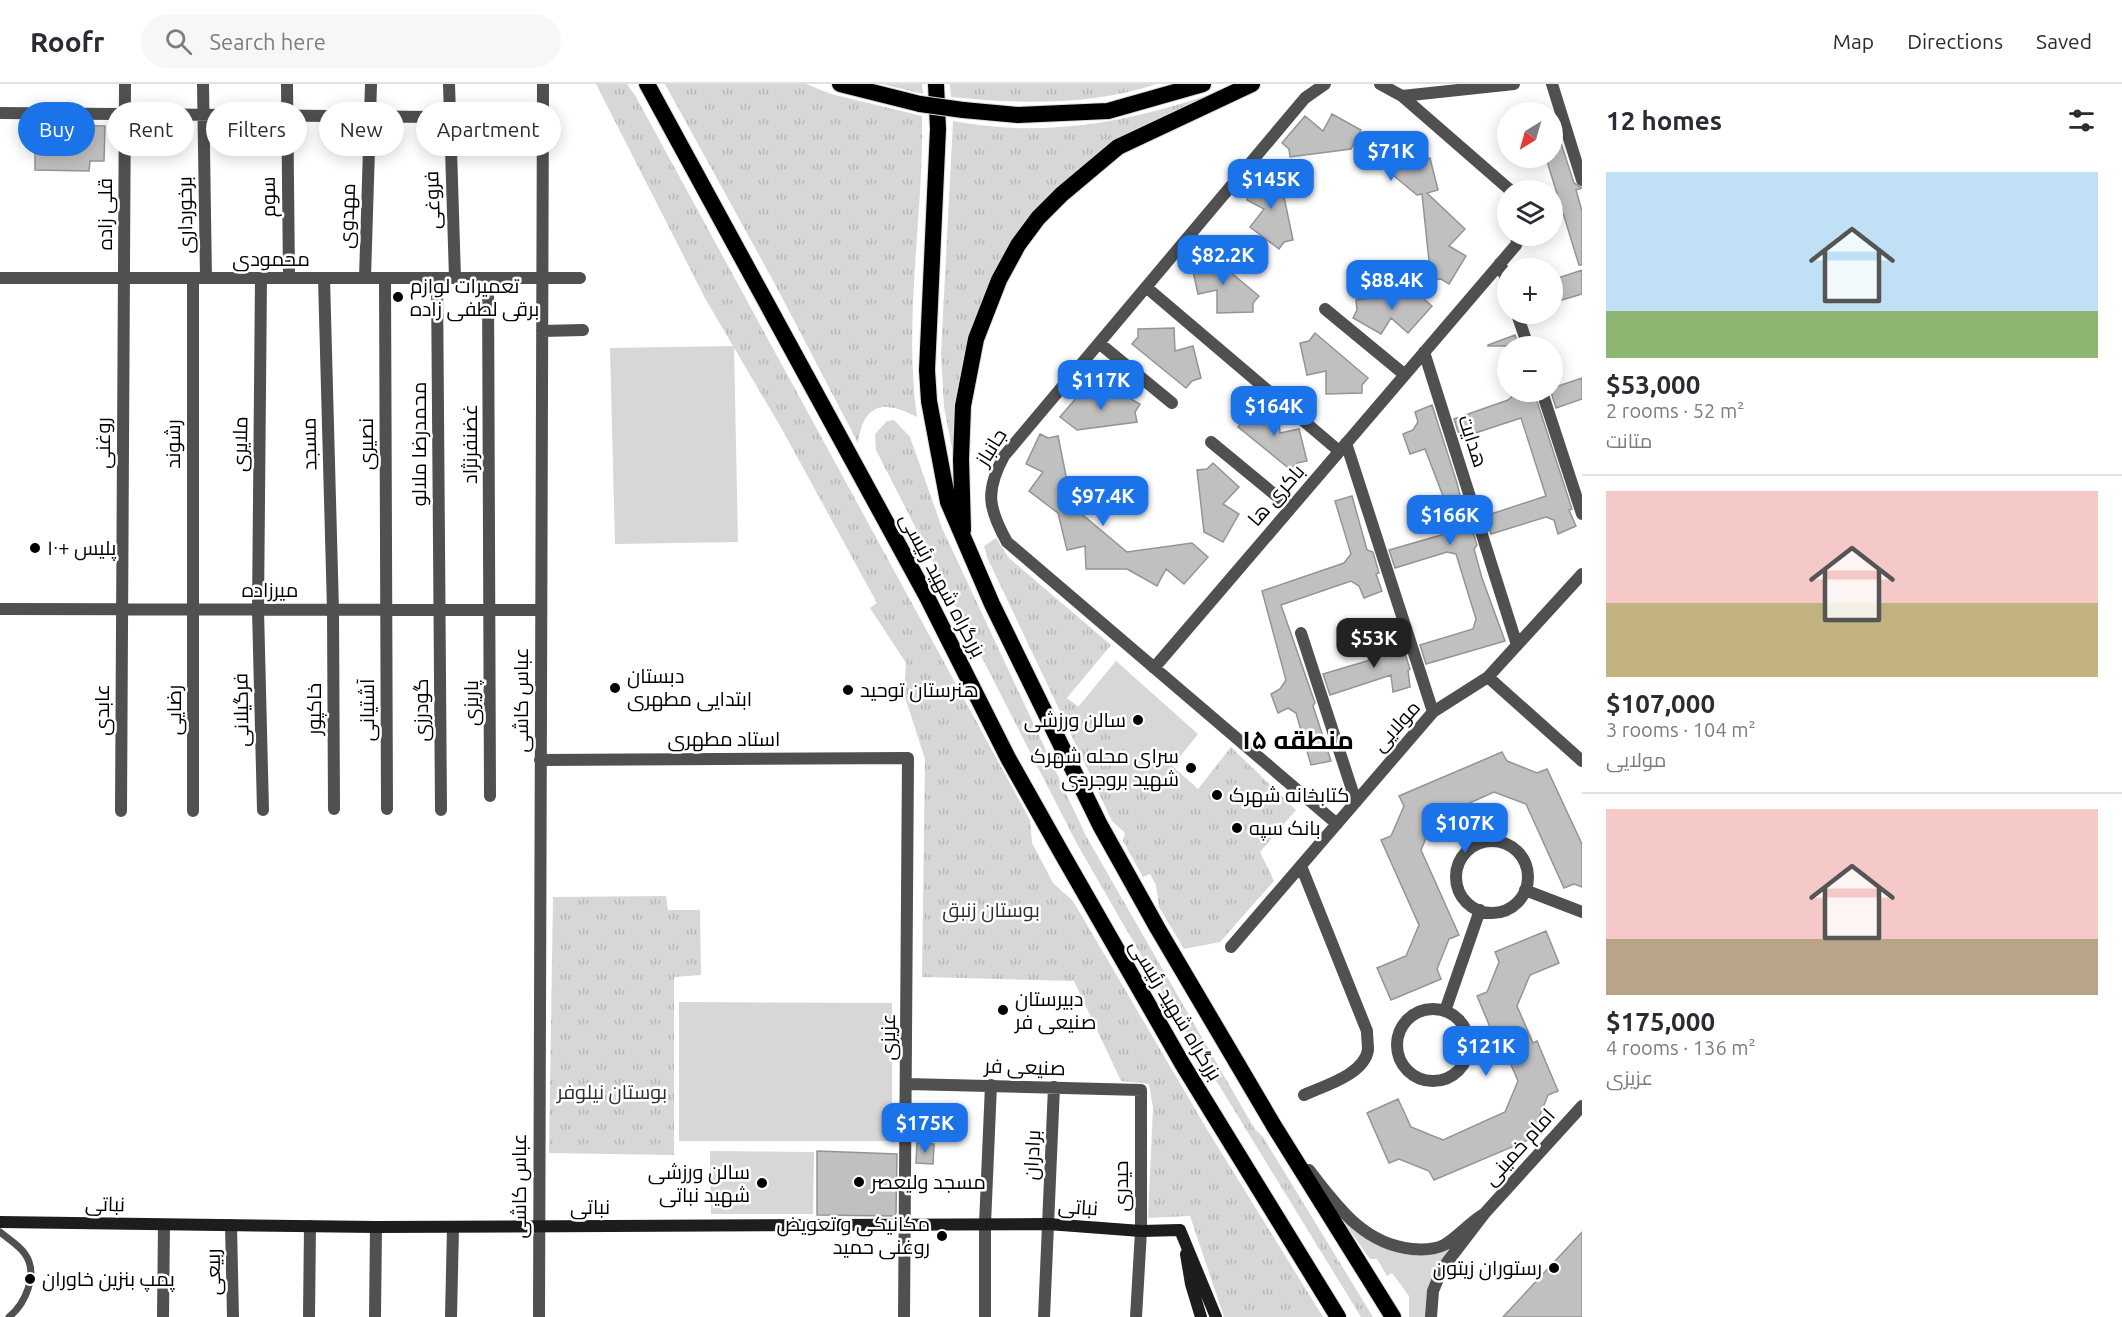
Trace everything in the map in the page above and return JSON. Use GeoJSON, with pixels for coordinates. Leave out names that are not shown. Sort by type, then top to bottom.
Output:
{"type":"FeatureCollection","features":[{"type":"Feature","properties":{"kind":"highway","name":"بزرگراه شهید رئیسی"},"geometry":{"type":"LineString","coordinates":[[647,84],[927,597],[1008,758],[1183,1065],[1338,1317]]}},
{"type":"Feature","properties":{"kind":"highway"},"geometry":{"type":"LineString","coordinates":[[840,84],[920,104],[1018,115],[1108,111],[1203,84]]}},
{"type":"Feature","properties":{"kind":"highway","name":"بزرگراه شهید رئیسی"},"geometry":{"type":"LineString","coordinates":[[936,84],[938,129],[927,370],[929,401],[948,502],[964,542],[1100,825],[1164,939],[1275,1126],[1393,1317]]}},
{"type":"Feature","properties":{"kind":"highway"},"geometry":{"type":"LineString","coordinates":[[964,542],[961,459],[963,406],[976,339],[999,280],[1018,245],[1038,218],[1062,194],[1118,147],[1252,84]]}},
{"type":"Feature","properties":{"kind":"main road","name":"نباتی"},"geometry":{"type":"LineString","coordinates":[[0,1222],[376,1227],[1048,1224],[1141,1231],[1180,1230],[1185,1244]]}},
{"type":"Feature","properties":{"kind":"main road"},"geometry":{"type":"LineString","coordinates":[[1185,1244],[1191,1284],[1201,1317]]}},
{"type":"Feature","properties":{"kind":"main road"},"geometry":{"type":"LineString","coordinates":[[1185,1244],[1216,1317]]}},
{"type":"Feature","properties":{"kind":"street","name":"قلی زاده"},"geometry":{"type":"LineString","coordinates":[[124,102],[125,84]]}},
{"type":"Feature","properties":{"kind":"street","name":"برخورداری"},"geometry":{"type":"LineString","coordinates":[[203,84],[206,278]]}},
{"type":"Feature","properties":{"kind":"street","name":"سوم"},"geometry":{"type":"LineString","coordinates":[[286,84],[287,102]]}},
{"type":"Feature","properties":{"kind":"street","name":"مهدوی"},"geometry":{"type":"LineString","coordinates":[[370,84],[370,102]]}},
{"type":"Feature","properties":{"kind":"street","name":"فروغی"},"geometry":{"type":"LineString","coordinates":[[449,84],[449,102]]}},
{"type":"Feature","properties":{"kind":"street","name":"عباس کاشی"},"geometry":{"type":"LineString","coordinates":[[543,84],[543,102]]}},
{"type":"Feature","properties":{"kind":"street","name":"جانباز"},"geometry":{"type":"LineString","coordinates":[[1324,84],[1305,98],[1004,456],[992,479],[992,503],[995,520],[1007,542],[1337,824]]}},
{"type":"Feature","properties":{"kind":"street"},"geometry":{"type":"LineString","coordinates":[[1380,84],[1402,96],[1499,180]]}},
{"type":"Feature","properties":{"kind":"street"},"geometry":{"type":"LineString","coordinates":[[1402,96],[1514,84]]}},
{"type":"Feature","properties":{"kind":"street"},"geometry":{"type":"LineString","coordinates":[[1552,84],[1582,180]]}},
{"type":"Feature","properties":{"kind":"street"},"geometry":{"type":"LineString","coordinates":[[0,113],[107,114]]}},
{"type":"Feature","properties":{"kind":"street"},"geometry":{"type":"LineString","coordinates":[[194,115],[206,115]]}},
{"type":"Feature","properties":{"kind":"street","name":"قلی زاده"},"geometry":{"type":"LineString","coordinates":[[124,156],[124,278]]}},
{"type":"Feature","properties":{"kind":"street","name":"سوم"},"geometry":{"type":"LineString","coordinates":[[287,156],[289,278]]}},
{"type":"Feature","properties":{"kind":"street","name":"مهدوی"},"geometry":{"type":"LineString","coordinates":[[365,278],[369,156]]}},
{"type":"Feature","properties":{"kind":"street","name":"فروغی"},"geometry":{"type":"LineString","coordinates":[[450,156],[454,278]]}},
{"type":"Feature","properties":{"kind":"street","name":"عباس کاشی"},"geometry":{"type":"LineString","coordinates":[[539,1317],[543,156]]}},
{"type":"Feature","properties":{"kind":"street","name":"باکری ها"},"geometry":{"type":"LineString","coordinates":[[1504,258],[1515,246]]}},
{"type":"Feature","properties":{"kind":"street","name":"باکری ها"},"geometry":{"type":"LineString","coordinates":[[1154,668],[1497,267]]}},
{"type":"Feature","properties":{"kind":"street","name":"محمودی"},"geometry":{"type":"LineString","coordinates":[[0,278],[580,278]]}},
{"type":"Feature","properties":{"kind":"street","name":"روغنی"},"geometry":{"type":"LineString","coordinates":[[121,609],[124,278]]}},
{"type":"Feature","properties":{"kind":"street","name":"رشوند"},"geometry":{"type":"LineString","coordinates":[[193,278],[193,609]]}},
{"type":"Feature","properties":{"kind":"street","name":"ملایری"},"geometry":{"type":"LineString","coordinates":[[258,610],[261,278]]}},
{"type":"Feature","properties":{"kind":"street","name":"مسجد"},"geometry":{"type":"LineString","coordinates":[[324,278],[333,609]]}},
{"type":"Feature","properties":{"kind":"street","name":"نصیری"},"geometry":{"type":"LineString","coordinates":[[385,278],[386,610]]}},
{"type":"Feature","properties":{"kind":"street","name":"محمدرضا ملالو"},"geometry":{"type":"LineString","coordinates":[[437,279],[440,610]]}},
{"type":"Feature","properties":{"kind":"street","name":"غضنفرنژاد"},"geometry":{"type":"LineString","coordinates":[[488,279],[490,610]]}},
{"type":"Feature","properties":{"kind":"street"},"geometry":{"type":"LineString","coordinates":[[1146,287],[1343,447],[1433,712]]}},
{"type":"Feature","properties":{"kind":"street"},"geometry":{"type":"LineString","coordinates":[[1325,309],[1405,375]]}},
{"type":"Feature","properties":{"kind":"street"},"geometry":{"type":"LineString","coordinates":[[542,331],[583,330]]}},
{"type":"Feature","properties":{"kind":"street"},"geometry":{"type":"LineString","coordinates":[[1099,343],[1172,404]]}},
{"type":"Feature","properties":{"kind":"street","name":"هدایت"},"geometry":{"type":"LineString","coordinates":[[1424,352],[1517,645]]}},
{"type":"Feature","properties":{"kind":"street"},"geometry":{"type":"LineString","coordinates":[[1545,402],[1582,514]]}},
{"type":"Feature","properties":{"kind":"street"},"geometry":{"type":"LineString","coordinates":[[1211,442],[1291,508]]}},
{"type":"Feature","properties":{"kind":"street","name":"مولايی"},"geometry":{"type":"LineString","coordinates":[[1231,947],[1433,712],[1488,677],[1582,574]]}},
{"type":"Feature","properties":{"kind":"street","name":"میرزاده"},"geometry":{"type":"LineString","coordinates":[[0,609],[540,610]]}},
{"type":"Feature","properties":{"kind":"street","name":"عابدی"},"geometry":{"type":"LineString","coordinates":[[121,609],[121,811]]}},
{"type":"Feature","properties":{"kind":"street","name":"رضایی"},"geometry":{"type":"LineString","coordinates":[[193,609],[193,811]]}},
{"type":"Feature","properties":{"kind":"street","name":"خاکپور"},"geometry":{"type":"LineString","coordinates":[[333,609],[334,809]]}},
{"type":"Feature","properties":{"kind":"street","name":"فرگیلانی"},"geometry":{"type":"LineString","coordinates":[[258,610],[263,810]]}},
{"type":"Feature","properties":{"kind":"street","name":"آشتیانی"},"geometry":{"type":"LineString","coordinates":[[386,610],[387,809]]}},
{"type":"Feature","properties":{"kind":"street","name":"گودرزی"},"geometry":{"type":"LineString","coordinates":[[440,610],[441,810]]}},
{"type":"Feature","properties":{"kind":"street","name":"پاریزی"},"geometry":{"type":"LineString","coordinates":[[490,610],[490,796]]}},
{"type":"Feature","properties":{"kind":"street"},"geometry":{"type":"LineString","coordinates":[[1301,633],[1356,802]]}},
{"type":"Feature","properties":{"kind":"street"},"geometry":{"type":"LineString","coordinates":[[1488,677],[1582,761]]}},
{"type":"Feature","properties":{"kind":"street","name":"استاد مطهری"},"geometry":{"type":"LineString","coordinates":[[540,760],[908,758]]}},
{"type":"Feature","properties":{"kind":"street","name":"عزیزی"},"geometry":{"type":"LineString","coordinates":[[904,1317],[908,758]]}},
{"type":"Feature","properties":{"kind":"street"},"geometry":{"type":"LineString","coordinates":[[1499,842],[1519,853],[1528,874],[1525,890],[1514,906],[1504,911],[1480,910],[1461,895],[1457,884],[1460,861],[1477,845],[1499,842]]}},
{"type":"Feature","properties":{"kind":"street"},"geometry":{"type":"LineString","coordinates":[[1301,866],[1367,1031],[1368,1053],[1360,1066],[1350,1074],[1304,1095]]}},
{"type":"Feature","properties":{"kind":"street"},"geometry":{"type":"LineString","coordinates":[[1525,890],[1582,912]]}},
{"type":"Feature","properties":{"kind":"street"},"geometry":{"type":"LineString","coordinates":[[1446,1011],[1480,910]]}},
{"type":"Feature","properties":{"kind":"street"},"geometry":{"type":"LineString","coordinates":[[1421,1011],[1446,1011],[1456,1017],[1464,1027],[1468,1039],[1465,1061],[1449,1077],[1426,1081],[1406,1070],[1397,1049],[1397,1037],[1402,1025],[1421,1011]]}},
{"type":"Feature","properties":{"kind":"street","name":"صنیعی فر"},"geometry":{"type":"LineString","coordinates":[[907,1084],[1141,1090]]}},
{"type":"Feature","properties":{"kind":"street"},"geometry":{"type":"LineString","coordinates":[[985,1317],[985,1224],[992,1085]]}},
{"type":"Feature","properties":{"kind":"street","name":"برادران"},"geometry":{"type":"LineString","coordinates":[[1044,1317],[1054,1087]]}},
{"type":"Feature","properties":{"kind":"street","name":"حیدری"},"geometry":{"type":"LineString","coordinates":[[1136,1317],[1141,1231],[1141,1090]]}},
{"type":"Feature","properties":{"kind":"street","name":"امام خمینی"},"geometry":{"type":"LineString","coordinates":[[1484,1214],[1582,1106]]}},
{"type":"Feature","properties":{"kind":"street"},"geometry":{"type":"LineString","coordinates":[[1275,1126],[1344,1214],[1355,1226],[1378,1239],[1407,1248],[1434,1249],[1446,1244],[1468,1224],[1484,1214]]}},
{"type":"Feature","properties":{"kind":"street"},"geometry":{"type":"LineString","coordinates":[[1431,1317],[1433,1291],[1439,1275],[1484,1214]]}},
{"type":"Feature","properties":{"kind":"street"},"geometry":{"type":"LineString","coordinates":[[163,1317],[164,1225]]}},
{"type":"Feature","properties":{"kind":"street","name":"ربیعی"},"geometry":{"type":"LineString","coordinates":[[231,1226],[233,1317]]}},
{"type":"Feature","properties":{"kind":"street"},"geometry":{"type":"LineString","coordinates":[[309,1317],[310,1226]]}},
{"type":"Feature","properties":{"kind":"street"},"geometry":{"type":"LineString","coordinates":[[375,1317],[376,1227]]}},
{"type":"Feature","properties":{"kind":"street"},"geometry":{"type":"LineString","coordinates":[[451,1317],[453,1227]]}},
{"type":"Feature","properties":{"kind":"lane"},"geometry":{"type":"LineString","coordinates":[[0,1232],[26,1255],[29,1267],[25,1300],[9,1317]]}},
{"type":"Feature","properties":{"kind":"green space","name":"بوستان زنبق"},"geometry":{"type":"Polygon","coordinates":[[[596,84],[627,84],[636,97],[1030,820],[1032,843],[1053,883],[1073,901],[1208,1131],[1323,1317],[1224,1317],[1190,1216],[1148,1218],[1153,1108],[1149,1084],[1121,1081],[1074,981],[922,977],[925,759],[904,694],[906,663],[870,608],[877,603],[783,431],[706,300],[596,84]]]}},
{"type":"Feature","properties":{"kind":"green space"},"geometry":{"type":"Polygon","coordinates":[[[665,84],[806,84],[831,94],[922,116],[912,342],[917,417],[895,408],[877,408],[865,419],[858,443],[776,286],[665,84]]]}},
{"type":"Feature","properties":{"kind":"green space"},"geometry":{"type":"Polygon","coordinates":[[[882,84],[922,84],[923,94],[882,84]]]}},
{"type":"Feature","properties":{"kind":"green space"},"geometry":{"type":"Polygon","coordinates":[[[950,84],[1157,84],[1081,100],[1029,102],[951,97],[950,84]]]}},
{"type":"Feature","properties":{"kind":"green space"},"geometry":{"type":"Polygon","coordinates":[[[1239,84],[1134,131],[1000,266],[954,459],[944,407],[941,354],[953,121],[1027,128],[1099,123],[1169,107],[1239,84]]]}},
{"type":"Feature","properties":{"kind":"green space"},"geometry":{"type":"Polygon","coordinates":[[[734,346],[738,542],[615,544],[610,348],[734,346]]]}},
{"type":"Feature","properties":{"kind":"green space"},"geometry":{"type":"Polygon","coordinates":[[[894,420],[910,437],[942,528],[1086,836],[1254,1128],[1263,1137],[1373,1317],[1361,1317],[1171,1007],[1077,844],[876,450],[875,434],[887,421],[894,420]]]}},
{"type":"Feature","properties":{"kind":"green space"},"geometry":{"type":"Polygon","coordinates":[[[996,538],[1009,558],[1111,645],[1067,698],[1147,760],[1170,764],[1198,789],[1231,747],[1296,810],[1260,852],[1274,881],[1220,942],[1184,949],[1159,907],[1156,885],[1150,874],[1143,877],[1123,841],[1125,833],[1112,821],[987,557],[984,546],[996,538]]]}},
{"type":"Feature","properties":{"kind":"green space","name":"سالن ورزشی"},"geometry":{"type":"Polygon","coordinates":[[[1116,661],[1198,734],[1160,782],[1078,707],[1116,661]]]}},
{"type":"Feature","properties":{"kind":"green space","name":"بوستان نیلوفر"},"geometry":{"type":"Polygon","coordinates":[[[666,896],[668,910],[700,910],[701,975],[674,977],[674,1155],[549,1153],[553,897],[666,896]]]}},
{"type":"Feature","properties":{"kind":"green space"},"geometry":{"type":"Polygon","coordinates":[[[679,1002],[892,1003],[892,1141],[679,1141],[679,1002]]]}},
{"type":"Feature","properties":{"kind":"green space","name":"سالن ورزشی شهید نباتی"},"geometry":{"type":"Polygon","coordinates":[[[710,1151],[814,1152],[813,1214],[711,1214],[710,1151]]]}},
{"type":"Feature","properties":{"kind":"green space"},"geometry":{"type":"Polygon","coordinates":[[[1339,1215],[1425,1255],[1442,1252],[1460,1237],[1448,1254],[1426,1317],[1409,1317],[1409,1296],[1392,1273],[1387,1276],[1377,1259],[1370,1259],[1339,1215]]]}},
{"type":"Feature","properties":{"kind":"building"},"geometry":{"type":"Polygon","coordinates":[[[1332,114],[1361,130],[1355,141],[1411,139],[1412,163],[1430,158],[1438,190],[1427,193],[1465,229],[1449,246],[1466,256],[1449,284],[1441,279],[1431,280],[1422,194],[1417,195],[1354,143],[1351,149],[1290,157],[1289,149],[1282,143],[1305,116],[1323,131],[1332,114]]]}},
{"type":"Feature","properties":{"kind":"building"},"geometry":{"type":"Polygon","coordinates":[[[95,126],[105,126],[104,161],[90,161],[89,171],[35,170],[35,156],[95,156],[95,126]]]}},
{"type":"Feature","properties":{"kind":"building"},"geometry":{"type":"Polygon","coordinates":[[[1563,149],[1574,183],[1582,188],[1576,190],[1582,211],[1582,265],[1579,265],[1563,213],[1563,180],[1553,180],[1549,168],[1563,168],[1563,149]]]}},
{"type":"Feature","properties":{"kind":"building"},"geometry":{"type":"Polygon","coordinates":[[[1261,171],[1270,175],[1279,173],[1293,240],[1284,242],[1279,249],[1250,227],[1264,209],[1247,200],[1261,171]]]}},
{"type":"Feature","properties":{"kind":"building"},"geometry":{"type":"Polygon","coordinates":[[[1206,252],[1259,296],[1253,303],[1253,312],[1217,313],[1217,290],[1198,294],[1191,262],[1200,260],[1206,252]]]}},
{"type":"Feature","properties":{"kind":"building"},"geometry":{"type":"Polygon","coordinates":[[[1582,270],[1582,294],[1563,300],[1563,276],[1582,270]]]}},
{"type":"Feature","properties":{"kind":"building"},"geometry":{"type":"Polygon","coordinates":[[[1424,291],[1425,300],[1432,306],[1408,333],[1391,318],[1381,334],[1353,318],[1357,310],[1356,300],[1424,291]]]}},
{"type":"Feature","properties":{"kind":"building"},"geometry":{"type":"Polygon","coordinates":[[[1174,328],[1175,351],[1193,346],[1201,378],[1192,381],[1186,388],[1132,344],[1138,337],[1138,329],[1174,328]]]}},
{"type":"Feature","properties":{"kind":"building"},"geometry":{"type":"Polygon","coordinates":[[[1315,333],[1368,378],[1362,385],[1362,393],[1326,394],[1326,371],[1307,375],[1300,343],[1309,341],[1315,333]]]}},
{"type":"Feature","properties":{"kind":"building"},"geometry":{"type":"Polygon","coordinates":[[[1497,342],[1497,346],[1488,345],[1497,342]]]}},
{"type":"Feature","properties":{"kind":"building"},"geometry":{"type":"Polygon","coordinates":[[[1582,378],[1582,399],[1556,408],[1554,402],[1563,402],[1563,384],[1582,378]]]}},
{"type":"Feature","properties":{"kind":"building"},"geometry":{"type":"Polygon","coordinates":[[[1111,388],[1140,404],[1135,412],[1137,422],[1077,430],[1060,417],[1084,389],[1102,405],[1111,388]]]}},
{"type":"Feature","properties":{"kind":"building"},"geometry":{"type":"Polygon","coordinates":[[[1502,402],[1537,402],[1572,509],[1569,510],[1576,526],[1558,534],[1554,520],[1546,517],[1491,534],[1485,516],[1546,496],[1521,418],[1460,438],[1454,419],[1502,402]]]}},
{"type":"Feature","properties":{"kind":"building"},"geometry":{"type":"Polygon","coordinates":[[[1432,405],[1457,483],[1468,528],[1471,526],[1477,545],[1474,549],[1482,578],[1505,641],[1426,664],[1420,645],[1473,629],[1476,619],[1456,554],[1447,552],[1395,568],[1389,550],[1441,535],[1448,521],[1437,497],[1443,496],[1425,449],[1410,454],[1403,434],[1413,430],[1418,422],[1415,412],[1432,405]]]}},
{"type":"Feature","properties":{"kind":"building"},"geometry":{"type":"Polygon","coordinates":[[[1278,410],[1280,433],[1299,429],[1307,461],[1297,463],[1291,470],[1238,427],[1244,420],[1244,411],[1278,410]]]}},
{"type":"Feature","properties":{"kind":"building"},"geometry":{"type":"Polygon","coordinates":[[[1040,434],[1048,438],[1058,436],[1072,506],[1127,552],[1192,543],[1208,557],[1184,584],[1166,569],[1157,586],[1127,569],[1086,569],[1085,546],[1067,550],[1058,513],[1029,491],[1043,472],[1026,464],[1040,434]]]}},
{"type":"Feature","properties":{"kind":"building"},"geometry":{"type":"Polygon","coordinates":[[[1213,463],[1239,487],[1223,504],[1239,514],[1223,542],[1204,532],[1197,470],[1207,469],[1213,463]]]}},
{"type":"Feature","properties":{"kind":"building"},"geometry":{"type":"Polygon","coordinates":[[[1352,496],[1367,550],[1373,552],[1379,573],[1376,574],[1382,591],[1364,598],[1359,586],[1351,581],[1281,605],[1315,703],[1313,706],[1331,761],[1311,765],[1296,713],[1288,708],[1278,713],[1271,694],[1280,689],[1286,680],[1262,591],[1344,563],[1351,554],[1335,501],[1352,496]]]}},
{"type":"Feature","properties":{"kind":"building"},"geometry":{"type":"Polygon","coordinates":[[[1395,632],[1399,651],[1404,650],[1410,669],[1408,670],[1410,687],[1393,692],[1391,675],[1330,695],[1323,674],[1377,658],[1382,650],[1379,637],[1395,632]]]}},
{"type":"Feature","properties":{"kind":"building"},"geometry":{"type":"Polygon","coordinates":[[[1502,752],[1507,761],[1537,773],[1547,769],[1582,844],[1582,887],[1574,884],[1564,888],[1526,804],[1494,792],[1434,819],[1421,850],[1459,935],[1449,939],[1437,969],[1441,979],[1391,1000],[1377,968],[1406,956],[1419,925],[1381,840],[1391,836],[1404,806],[1399,796],[1502,752]]]}},
{"type":"Feature","properties":{"kind":"building"},"geometry":{"type":"Polygon","coordinates":[[[1546,931],[1559,963],[1530,975],[1517,1006],[1533,1043],[1537,1041],[1558,1091],[1548,1095],[1536,1125],[1540,1135],[1434,1180],[1429,1171],[1399,1159],[1389,1163],[1367,1113],[1398,1099],[1411,1127],[1443,1140],[1505,1112],[1518,1081],[1502,1044],[1498,1046],[1477,996],[1487,992],[1499,962],[1495,952],[1546,931]]]}},
{"type":"Feature","properties":{"kind":"building"},"geometry":{"type":"Polygon","coordinates":[[[917,1143],[934,1144],[933,1164],[916,1163],[917,1143]]]}},
{"type":"Feature","properties":{"kind":"building","name":"مسجد ولیعصر"},"geometry":{"type":"Polygon","coordinates":[[[817,1151],[897,1154],[896,1213],[894,1216],[817,1215],[817,1151]]]}},
{"type":"Feature","properties":{"kind":"building"},"geometry":{"type":"Polygon","coordinates":[[[1582,1232],[1582,1317],[1503,1317],[1582,1232]]]}},
{"type":"Feature","properties":{"kind":"place","name":"تعمیرات لوازم برقی لطفی زاده"},"geometry":{"type":"Point","coordinates":[398,297]}},
{"type":"Feature","properties":{"kind":"place","name":"پلیس +۱۰"},"geometry":{"type":"Point","coordinates":[35,548]}},
{"type":"Feature","properties":{"kind":"place","name":"دبستان ابتدایی مطهری"},"geometry":{"type":"Point","coordinates":[615,688]}},
{"type":"Feature","properties":{"kind":"place","name":"هنرستان توحید"},"geometry":{"type":"Point","coordinates":[848,690]}},
{"type":"Feature","properties":{"kind":"place","name":"سالن ورزشی"},"geometry":{"type":"Point","coordinates":[1138,720]}},
{"type":"Feature","properties":{"kind":"place","name":"سرای محله شهرک شهید بروجردی"},"geometry":{"type":"Point","coordinates":[1191,768]}},
{"type":"Feature","properties":{"kind":"place","name":"کتابخانه شهرک"},"geometry":{"type":"Point","coordinates":[1217,795]}},
{"type":"Feature","properties":{"kind":"place","name":"بانک سپه"},"geometry":{"type":"Point","coordinates":[1237,828]}},
{"type":"Feature","properties":{"kind":"place","name":"دبیرستان صنیعی فر"},"geometry":{"type":"Point","coordinates":[1003,1010]}},
{"type":"Feature","properties":{"kind":"place","name":"مسجد ولیعصر"},"geometry":{"type":"Point","coordinates":[859,1182]}},
{"type":"Feature","properties":{"kind":"place","name":"سالن ورزشی شهید نباتی"},"geometry":{"type":"Point","coordinates":[762,1183]}},
{"type":"Feature","properties":{"kind":"place","name":"مکانیکی و تعویض روغنی حمید"},"geometry":{"type":"Point","coordinates":[942,1236]}},
{"type":"Feature","properties":{"kind":"place","name":"رستوران زیتون"},"geometry":{"type":"Point","coordinates":[1554,1268]}},
{"type":"Feature","properties":{"kind":"place","name":"پمپ بنزین خاوران"},"geometry":{"type":"Point","coordinates":[30,1279]}},
{"type":"Feature","properties":{"kind":"district","name":"منطقه ۱۵"},"geometry":{"type":"Point","coordinates":[1298,740]}}]}
